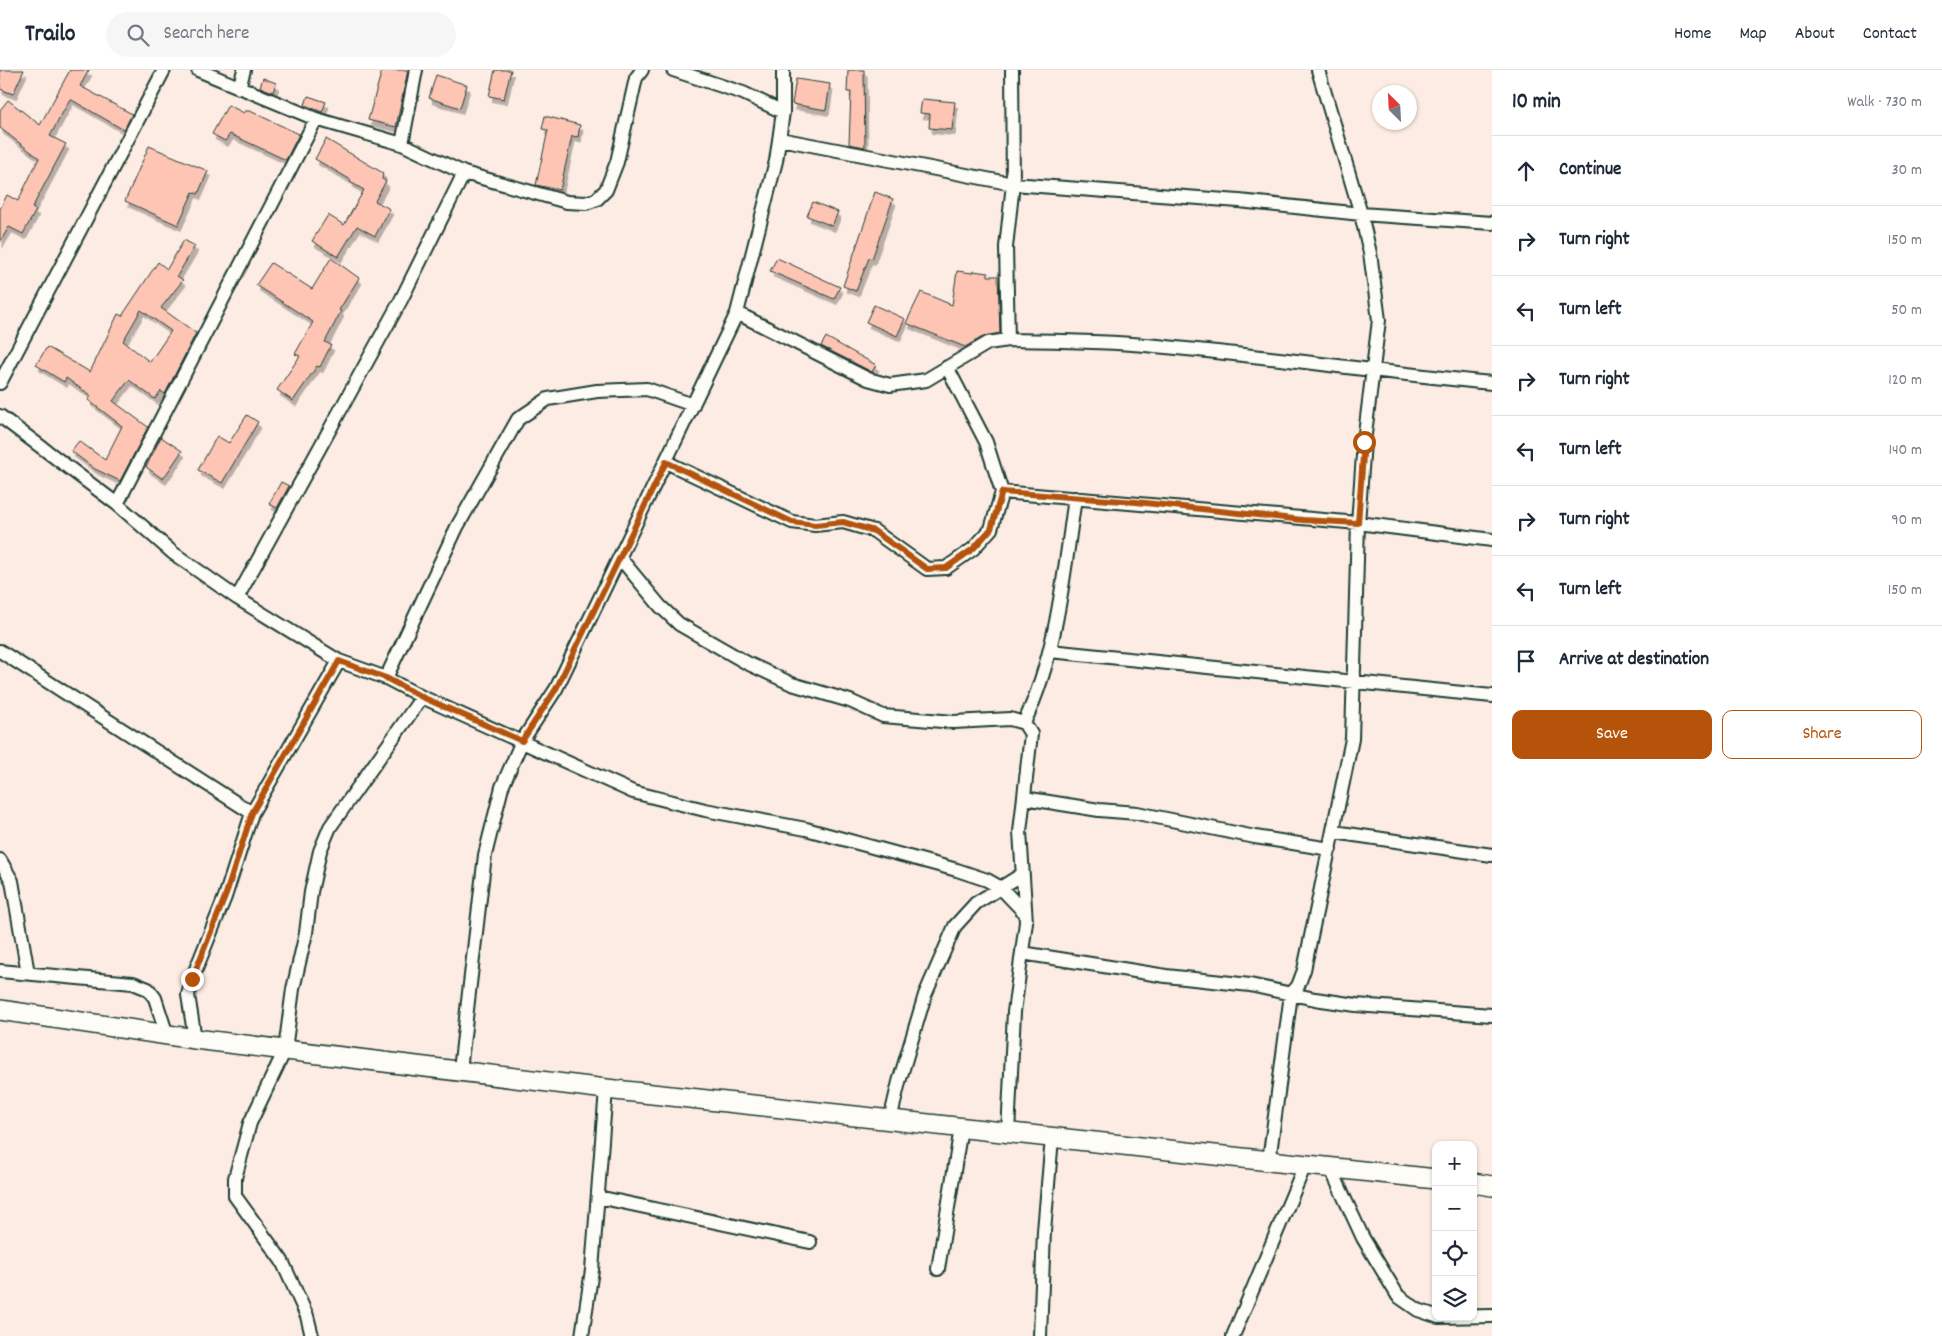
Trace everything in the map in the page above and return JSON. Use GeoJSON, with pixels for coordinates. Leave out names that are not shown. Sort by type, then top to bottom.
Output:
{"type":"FeatureCollection","features":[{"type":"Feature","properties":{"kind":"main road"},"geometry":{"type":"LineString","coordinates":[[0,1010],[195,1039],[606,1089],[1432,1179]]}},
{"type":"Feature","properties":{"kind":"main road"},"geometry":{"type":"LineString","coordinates":[[1477,1184],[1492,1186]]}},
{"type":"Feature","properties":{"kind":"street"},"geometry":{"type":"LineString","coordinates":[[0,383],[164,70]]}},
{"type":"Feature","properties":{"kind":"street"},"geometry":{"type":"LineString","coordinates":[[198,70],[316,119],[402,144],[464,173],[567,202],[586,203],[597,199],[606,190],[617,162],[636,78],[642,70]]}},
{"type":"Feature","properties":{"kind":"street"},"geometry":{"type":"LineString","coordinates":[[239,88],[244,70]]}},
{"type":"Feature","properties":{"kind":"street"},"geometry":{"type":"LineString","coordinates":[[402,144],[416,70]]}},
{"type":"Feature","properties":{"kind":"street"},"geometry":{"type":"LineString","coordinates":[[672,70],[744,93],[783,112]]}},
{"type":"Feature","properties":{"kind":"street"},"geometry":{"type":"LineString","coordinates":[[460,1070],[485,855],[502,787],[522,741],[556,689],[737,314],[780,139],[784,70]]}},
{"type":"Feature","properties":{"kind":"street"},"geometry":{"type":"LineString","coordinates":[[1008,340],[1006,247],[1013,184],[1012,70]]}},
{"type":"Feature","properties":{"kind":"street"},"geometry":{"type":"LineString","coordinates":[[1269,1161],[1291,994],[1298,986],[1304,970],[1352,739],[1358,523],[1364,442],[1379,320],[1370,253],[1361,214],[1318,70]]}},
{"type":"Feature","properties":{"kind":"street"},"geometry":{"type":"LineString","coordinates":[[117,504],[316,119]]}},
{"type":"Feature","properties":{"kind":"street"},"geometry":{"type":"LineString","coordinates":[[780,139],[1013,184],[1239,201],[1361,214],[1492,223]]}},
{"type":"Feature","properties":{"kind":"street"},"geometry":{"type":"LineString","coordinates":[[238,598],[401,300],[464,173]]}},
{"type":"Feature","properties":{"kind":"street"},"geometry":{"type":"LineString","coordinates":[[737,314],[868,380],[890,385],[926,380],[988,343],[1008,340],[1144,345],[1314,362],[1374,372],[1492,383]]}},
{"type":"Feature","properties":{"kind":"street"},"geometry":{"type":"LineString","coordinates":[[666,462],[792,522],[815,525],[843,522],[874,531],[927,569],[946,568],[973,549],[991,529],[1002,492],[986,442],[947,367]]}},
{"type":"Feature","properties":{"kind":"street"},"geometry":{"type":"LineString","coordinates":[[386,678],[457,527],[518,419],[548,399],[597,391],[647,389],[693,405]]}},
{"type":"Feature","properties":{"kind":"street"},"geometry":{"type":"LineString","coordinates":[[0,416],[117,504],[173,553],[238,598],[339,661],[386,678],[422,697],[633,792],[705,810],[806,829],[957,870],[987,880],[1001,888],[1025,913]]}},
{"type":"Feature","properties":{"kind":"street"},"geometry":{"type":"LineString","coordinates":[[1002,492],[1358,523],[1492,540]]}},
{"type":"Feature","properties":{"kind":"street"},"geometry":{"type":"LineString","coordinates":[[1024,723],[1038,694],[1050,651],[1075,498]]}},
{"type":"Feature","properties":{"kind":"street"},"geometry":{"type":"LineString","coordinates":[[620,558],[660,606],[679,624],[747,663],[792,684],[850,701],[883,716],[954,722],[1010,719],[1024,723],[1031,734],[1020,832],[1025,913],[1014,1012],[1008,1133]]}},
{"type":"Feature","properties":{"kind":"street"},"geometry":{"type":"LineString","coordinates":[[0,651],[252,813]]}},
{"type":"Feature","properties":{"kind":"street"},"geometry":{"type":"LineString","coordinates":[[1050,651],[1354,680],[1492,696]]}},
{"type":"Feature","properties":{"kind":"street"},"geometry":{"type":"LineString","coordinates":[[195,1039],[188,995],[192,979],[225,897],[252,813],[339,661]]}},
{"type":"Feature","properties":{"kind":"street"},"geometry":{"type":"LineString","coordinates":[[312,1336],[307,1316],[282,1260],[236,1196],[235,1178],[250,1123],[285,1050],[293,989],[320,851],[330,827],[422,697]]}},
{"type":"Feature","properties":{"kind":"street"},"geometry":{"type":"LineString","coordinates":[[1024,798],[1099,810],[1128,812],[1216,830],[1330,849]]}},
{"type":"Feature","properties":{"kind":"street"},"geometry":{"type":"LineString","coordinates":[[1334,832],[1492,855]]}},
{"type":"Feature","properties":{"kind":"street"},"geometry":{"type":"LineString","coordinates":[[0,860],[12,881],[28,973]]}},
{"type":"Feature","properties":{"kind":"street"},"geometry":{"type":"LineString","coordinates":[[890,1120],[899,1082],[925,995],[944,947],[955,926],[976,903],[1022,875]]}},
{"type":"Feature","properties":{"kind":"street"},"geometry":{"type":"LineString","coordinates":[[1022,953],[1166,976],[1250,985],[1356,1005],[1492,1015]]}},
{"type":"Feature","properties":{"kind":"street"},"geometry":{"type":"LineString","coordinates":[[0,971],[133,983],[148,989],[155,998],[167,1035]]}},
{"type":"Feature","properties":{"kind":"street"},"geometry":{"type":"LineString","coordinates":[[582,1336],[592,1270],[606,1089]]}},
{"type":"Feature","properties":{"kind":"street"},"geometry":{"type":"LineString","coordinates":[[938,1269],[962,1128]]}},
{"type":"Feature","properties":{"kind":"street"},"geometry":{"type":"LineString","coordinates":[[1040,1336],[1044,1231],[1052,1138]]}},
{"type":"Feature","properties":{"kind":"street"},"geometry":{"type":"LineString","coordinates":[[1233,1336],[1305,1165]]}},
{"type":"Feature","properties":{"kind":"street"},"geometry":{"type":"LineString","coordinates":[[1330,1167],[1363,1238],[1398,1296],[1418,1310],[1432,1315]]}},
{"type":"Feature","properties":{"kind":"street"},"geometry":{"type":"LineString","coordinates":[[598,1197],[810,1242]]}},
{"type":"Feature","properties":{"kind":"street"},"geometry":{"type":"LineString","coordinates":[[1477,1316],[1492,1316]]}},
{"type":"Feature","properties":{"kind":"building"},"geometry":{"type":"Polygon","coordinates":[[[0,70],[24,70],[13,94],[0,89],[0,70]]]}},
{"type":"Feature","properties":{"kind":"building"},"geometry":{"type":"Polygon","coordinates":[[[70,70],[89,70],[80,86],[132,114],[124,130],[70,99],[50,136],[66,144],[32,208],[36,210],[23,234],[9,227],[0,242],[0,209],[7,195],[18,201],[39,158],[0,128],[0,110],[8,100],[40,125],[70,70]]]}},
{"type":"Feature","properties":{"kind":"building"},"geometry":{"type":"Polygon","coordinates":[[[382,70],[408,70],[396,127],[368,120],[382,70]]]}},
{"type":"Feature","properties":{"kind":"building"},"geometry":{"type":"Polygon","coordinates":[[[495,70],[511,70],[504,99],[489,96],[495,70]]]}},
{"type":"Feature","properties":{"kind":"building"},"geometry":{"type":"Polygon","coordinates":[[[848,70],[864,70],[865,147],[849,144],[851,92],[847,92],[848,70]]]}},
{"type":"Feature","properties":{"kind":"building"},"geometry":{"type":"Polygon","coordinates":[[[436,75],[467,85],[460,108],[429,98],[436,75]]]}},
{"type":"Feature","properties":{"kind":"building"},"geometry":{"type":"Polygon","coordinates":[[[263,78],[276,83],[273,92],[260,87],[263,78]]]}},
{"type":"Feature","properties":{"kind":"building"},"geometry":{"type":"Polygon","coordinates":[[[796,79],[830,84],[826,110],[792,104],[796,79]]]}},
{"type":"Feature","properties":{"kind":"building"},"geometry":{"type":"Polygon","coordinates":[[[308,96],[326,102],[322,112],[305,105],[308,96]]]}},
{"type":"Feature","properties":{"kind":"building"},"geometry":{"type":"Polygon","coordinates":[[[922,99],[955,102],[952,130],[929,128],[930,114],[920,113],[922,99]]]}},
{"type":"Feature","properties":{"kind":"building"},"geometry":{"type":"Polygon","coordinates":[[[228,105],[244,113],[245,111],[250,111],[299,134],[286,160],[230,134],[225,141],[212,134],[228,105]]]}},
{"type":"Feature","properties":{"kind":"building"},"geometry":{"type":"Polygon","coordinates":[[[545,116],[580,125],[578,137],[572,136],[560,190],[536,185],[548,130],[542,129],[545,116]]]}},
{"type":"Feature","properties":{"kind":"building"},"geometry":{"type":"Polygon","coordinates":[[[326,139],[383,173],[382,179],[386,181],[375,201],[390,209],[375,236],[357,226],[338,257],[312,241],[328,215],[344,225],[364,190],[350,182],[351,180],[315,159],[326,139]]]}},
{"type":"Feature","properties":{"kind":"building"},"geometry":{"type":"Polygon","coordinates":[[[149,146],[208,171],[198,194],[193,192],[178,225],[125,201],[149,146]]]}},
{"type":"Feature","properties":{"kind":"building"},"geometry":{"type":"Polygon","coordinates":[[[875,192],[893,199],[872,259],[869,258],[856,291],[843,286],[875,192]]]}},
{"type":"Feature","properties":{"kind":"building"},"geometry":{"type":"Polygon","coordinates":[[[813,202],[838,212],[832,226],[807,216],[813,202]]]}},
{"type":"Feature","properties":{"kind":"building"},"geometry":{"type":"Polygon","coordinates":[[[184,240],[195,246],[177,276],[183,280],[161,308],[196,333],[165,394],[161,391],[155,399],[129,380],[113,401],[148,427],[120,481],[95,469],[71,451],[79,441],[105,460],[122,426],[88,400],[91,396],[66,378],[64,382],[36,365],[47,347],[90,372],[118,314],[122,316],[158,262],[167,269],[184,240]],[[141,310],[123,341],[150,362],[171,331],[141,310]]]}},
{"type":"Feature","properties":{"kind":"building"},"geometry":{"type":"Polygon","coordinates":[[[331,258],[359,278],[339,310],[341,311],[325,342],[331,345],[320,367],[317,366],[293,401],[277,390],[300,356],[295,354],[313,322],[256,285],[271,263],[312,289],[331,258]]]}},
{"type":"Feature","properties":{"kind":"building"},"geometry":{"type":"Polygon","coordinates":[[[777,258],[840,287],[834,299],[770,271],[777,258]]]}},
{"type":"Feature","properties":{"kind":"building"},"geometry":{"type":"Polygon","coordinates":[[[957,271],[973,273],[973,271],[988,273],[988,276],[998,276],[1000,333],[984,336],[965,347],[906,323],[921,292],[952,305],[957,271]]]}},
{"type":"Feature","properties":{"kind":"building"},"geometry":{"type":"Polygon","coordinates":[[[874,305],[905,319],[897,336],[866,322],[874,305]]]}},
{"type":"Feature","properties":{"kind":"building"},"geometry":{"type":"Polygon","coordinates":[[[826,337],[876,365],[872,372],[821,346],[826,337]]]}},
{"type":"Feature","properties":{"kind":"building"},"geometry":{"type":"Polygon","coordinates":[[[247,415],[258,422],[222,483],[198,470],[217,436],[229,443],[247,415]]]}},
{"type":"Feature","properties":{"kind":"building"},"geometry":{"type":"Polygon","coordinates":[[[161,437],[182,451],[163,479],[146,467],[161,437]]]}},
{"type":"Feature","properties":{"kind":"building"},"geometry":{"type":"Polygon","coordinates":[[[281,482],[289,486],[277,508],[269,504],[281,482]]]}},
{"type":"Feature","properties":{"kind":"route"},"geometry":{"type":"LineString","coordinates":[[192,979],[225,897],[252,813],[339,661],[386,678],[422,697],[522,741],[556,689],[666,462],[792,522],[815,525],[843,522],[874,531],[927,569],[946,568],[973,549],[991,529],[1002,492],[1136,502],[1303,520],[1358,523],[1364,442]]}}]}
